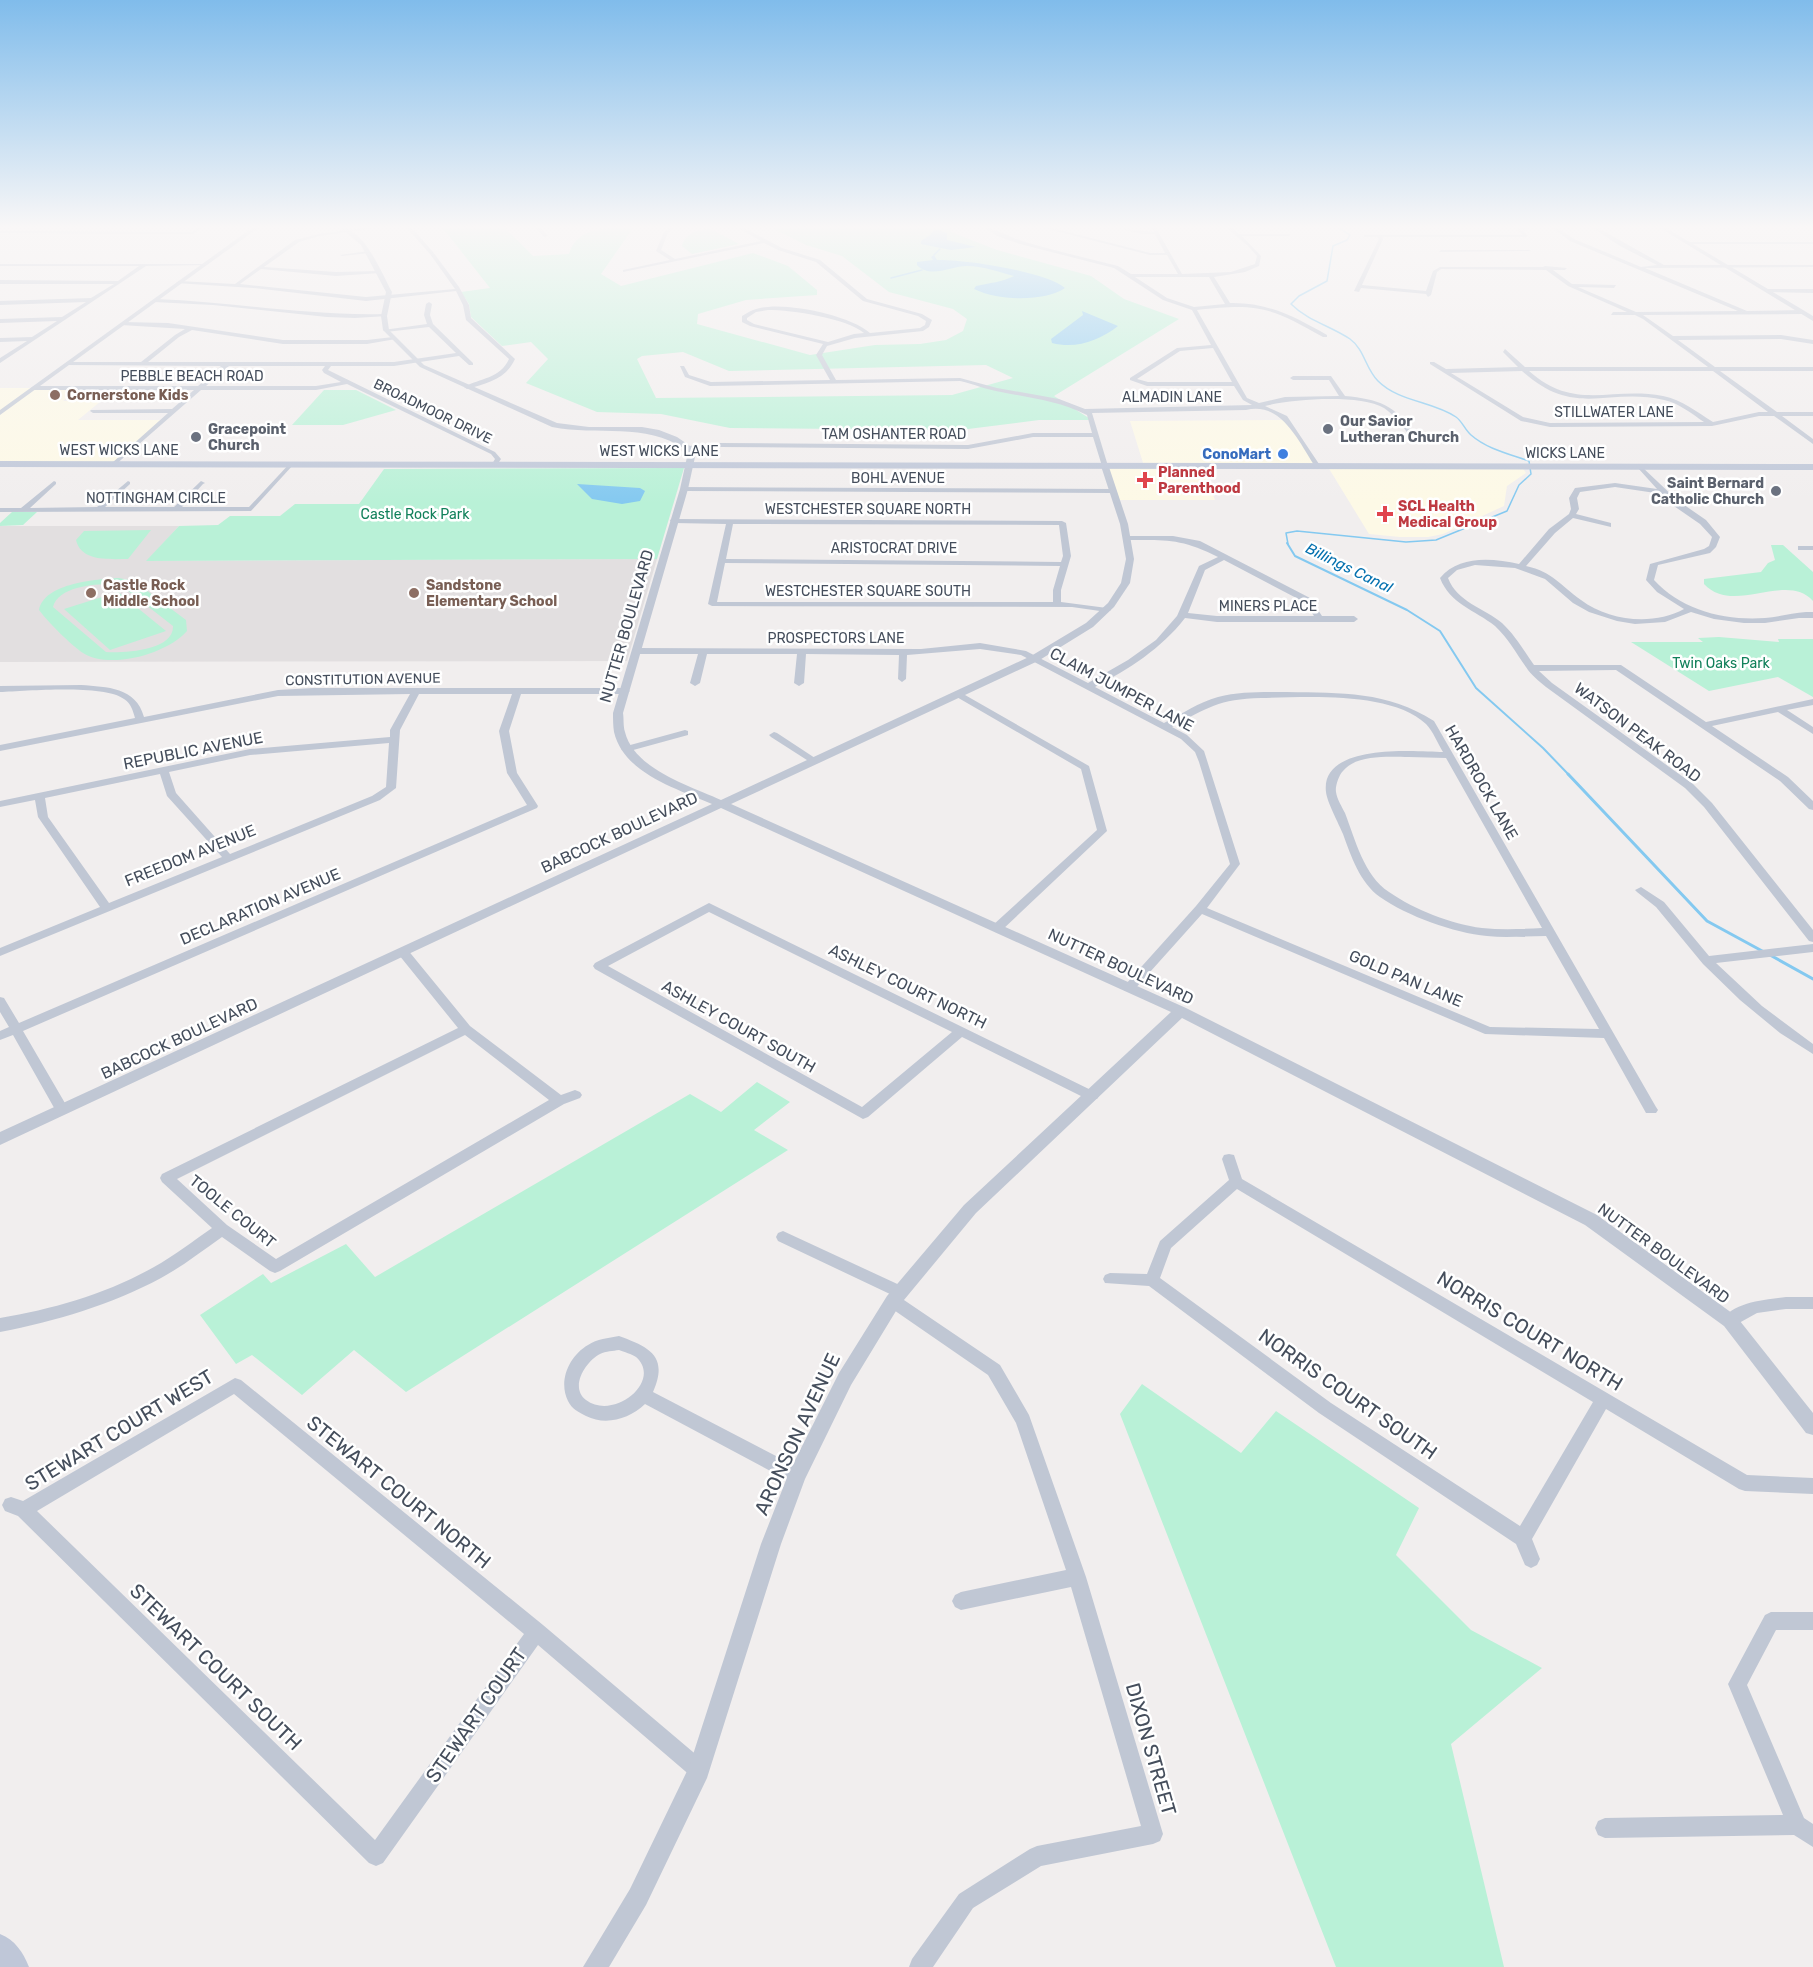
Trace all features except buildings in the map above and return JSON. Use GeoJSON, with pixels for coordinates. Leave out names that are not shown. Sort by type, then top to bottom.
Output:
{"type":"FeatureCollection","features":[{"type":"Feature","properties":{"kind":"main road","name":"WEST WICKS LANE"},"geometry":{"type":"LineString","coordinates":[[2,465],[690,464],[1318,467]]}},
{"type":"Feature","properties":{"kind":"main road","name":"WICKS LANE"},"geometry":{"type":"LineString","coordinates":[[1318,467],[1813,467]]}},
{"type":"Feature","properties":{"kind":"main road"},"geometry":{"type":"LineString","coordinates":[[0,1949],[14,1967]]}},
{"type":"Feature","properties":{"kind":"street"},"geometry":{"type":"LineString","coordinates":[[0,321],[38,320]]}},
{"type":"Feature","properties":{"kind":"street"},"geometry":{"type":"LineString","coordinates":[[0,361],[62,320]]}},
{"type":"Feature","properties":{"kind":"street"},"geometry":{"type":"LineString","coordinates":[[0,413],[129,320]]}},
{"type":"Feature","properties":{"kind":"street"},"geometry":{"type":"LineString","coordinates":[[385,320],[386,330],[416,362],[555,425],[578,429],[656,432],[678,439],[689,448]]}},
{"type":"Feature","properties":{"kind":"street"},"geometry":{"type":"LineString","coordinates":[[428,320],[430,325],[471,364]]}},
{"type":"Feature","properties":{"kind":"street"},"geometry":{"type":"LineString","coordinates":[[467,387],[501,374],[507,370],[512,359],[469,320]]}},
{"type":"Feature","properties":{"kind":"street"},"geometry":{"type":"LineString","coordinates":[[744,320],[752,325],[828,344]]}},
{"type":"Feature","properties":{"kind":"street"},"geometry":{"type":"LineString","coordinates":[[832,320],[857,326],[868,334]]}},
{"type":"Feature","properties":{"kind":"street"},"geometry":{"type":"LineString","coordinates":[[834,382],[819,355],[821,349],[828,344],[844,338],[868,334],[921,330],[927,326],[929,320]]}},
{"type":"Feature","properties":{"kind":"street"},"geometry":{"type":"LineString","coordinates":[[1200,320],[1245,399],[1285,417],[1318,467]]}},
{"type":"Feature","properties":{"kind":"street"},"geometry":{"type":"LineString","coordinates":[[1295,320],[1325,336]]}},
{"type":"Feature","properties":{"kind":"street"},"geometry":{"type":"LineString","coordinates":[[1647,320],[1813,442]]}},
{"type":"Feature","properties":{"kind":"street"},"geometry":{"type":"LineString","coordinates":[[123,324],[168,325],[283,342],[367,342],[393,339]]}},
{"type":"Feature","properties":{"kind":"street"},"geometry":{"type":"LineString","coordinates":[[386,330],[430,325]]}},
{"type":"Feature","properties":{"kind":"street"},"geometry":{"type":"LineString","coordinates":[[141,364],[177,336],[192,328]]}},
{"type":"Feature","properties":{"kind":"street"},"geometry":{"type":"LineString","coordinates":[[1672,338],[1781,337],[1813,342]]}},
{"type":"Feature","properties":{"kind":"street"},"geometry":{"type":"LineString","coordinates":[[0,340],[33,339]]}},
{"type":"Feature","properties":{"kind":"street"},"geometry":{"type":"LineString","coordinates":[[1215,346],[1179,349],[1132,379],[1147,384],[1238,384]]}},
{"type":"Feature","properties":{"kind":"street"},"geometry":{"type":"LineString","coordinates":[[1505,351],[1544,385],[1558,393],[1578,396],[1651,396],[1666,399],[1712,424]]}},
{"type":"Feature","properties":{"kind":"street"},"geometry":{"type":"LineString","coordinates":[[68,364],[329,365],[416,362],[460,354]]}},
{"type":"Feature","properties":{"kind":"street","name":"STILLWATER LANE"},"geometry":{"type":"LineString","coordinates":[[1432,363],[1521,419],[1534,423],[1550,425],[1712,424],[1744,416],[1813,414]]}},
{"type":"Feature","properties":{"kind":"street"},"geometry":{"type":"LineString","coordinates":[[114,464],[227,364]]}},
{"type":"Feature","properties":{"kind":"street","name":"BROADMOOR DRIVE"},"geometry":{"type":"LineString","coordinates":[[329,365],[324,370],[326,372],[494,453],[498,459],[495,464]]}},
{"type":"Feature","properties":{"kind":"street"},"geometry":{"type":"LineString","coordinates":[[682,367],[687,376],[710,384],[965,380],[1002,391],[1056,398],[1090,414],[1105,466]]}},
{"type":"Feature","properties":{"kind":"street"},"geometry":{"type":"LineString","coordinates":[[1445,372],[1524,369],[1813,369]]}},
{"type":"Feature","properties":{"kind":"street"},"geometry":{"type":"LineString","coordinates":[[1293,378],[1331,378],[1343,398]]}},
{"type":"Feature","properties":{"kind":"street","name":"PEBBLE BEACH ROAD"},"geometry":{"type":"LineString","coordinates":[[34,388],[316,388],[349,382]]}},
{"type":"Feature","properties":{"kind":"street","name":"ALMADIN LANE"},"geometry":{"type":"LineString","coordinates":[[1085,411],[1246,408],[1285,399],[1343,398],[1369,400],[1386,407],[1404,423],[1411,434]]}},
{"type":"Feature","properties":{"kind":"street"},"geometry":{"type":"LineString","coordinates":[[93,411],[172,411]]}},
{"type":"Feature","properties":{"kind":"street","name":"TAM OSHANTER ROAD"},"geometry":{"type":"LineString","coordinates":[[689,448],[720,445],[968,447],[1033,435],[1097,435]]}},
{"type":"Feature","properties":{"kind":"street","name":"NUTTER BOULEVARD"},"geometry":{"type":"LineString","coordinates":[[689,448],[690,464],[684,489],[624,691],[617,723],[619,736],[626,749],[647,769],[1181,1011],[1591,1220],[1730,1321],[1813,1427]]}},
{"type":"Feature","properties":{"kind":"street","name":"NOTTINGHAM CIRCLE"},"geometry":{"type":"LineString","coordinates":[[0,510],[251,509],[291,464]]}},
{"type":"Feature","properties":{"kind":"street","name":"BABCOCK BOULEVARD"},"geometry":{"type":"LineString","coordinates":[[0,1139],[719,803],[958,694],[1074,637],[1107,610],[1118,597],[1130,570],[1126,538],[1105,466]]}},
{"type":"Feature","properties":{"kind":"street"},"geometry":{"type":"LineString","coordinates":[[1640,467],[1716,537],[1712,547],[1707,551],[1654,564],[1650,572],[1650,580],[1656,590],[1690,609],[1716,616],[1758,621],[1813,615]]}},
{"type":"Feature","properties":{"kind":"street"},"geometry":{"type":"LineString","coordinates":[[22,510],[54,483]]}},
{"type":"Feature","properties":{"kind":"street"},"geometry":{"type":"LineString","coordinates":[[98,510],[128,483]]}},
{"type":"Feature","properties":{"kind":"street"},"geometry":{"type":"LineString","coordinates":[[175,510],[201,483]]}},
{"type":"Feature","properties":{"kind":"street"},"geometry":{"type":"LineString","coordinates":[[1521,566],[1552,531],[1572,515],[1575,509],[1573,498],[1578,490],[1615,485],[1665,492]]}},
{"type":"Feature","properties":{"kind":"street","name":"BOHL AVENUE"},"geometry":{"type":"LineString","coordinates":[[684,489],[1112,491]]}},
{"type":"Feature","properties":{"kind":"street"},"geometry":{"type":"LineString","coordinates":[[1572,515],[1608,525]]}},
{"type":"Feature","properties":{"kind":"street","name":"WESTCHESTER SQUARE NORTH"},"geometry":{"type":"LineString","coordinates":[[674,521],[1062,524],[1067,548],[1065,564]]}},
{"type":"Feature","properties":{"kind":"street","name":"WESTCHESTER SQUARE SOUTH"},"geometry":{"type":"LineString","coordinates":[[730,522],[712,604],[1057,605],[1107,610]]}},
{"type":"Feature","properties":{"kind":"street"},"geometry":{"type":"LineString","coordinates":[[1126,538],[1185,540],[1233,558],[1307,600],[1320,620]]}},
{"type":"Feature","properties":{"kind":"street"},"geometry":{"type":"LineString","coordinates":[[1801,548],[1813,548]]}},
{"type":"Feature","properties":{"kind":"street"},"geometry":{"type":"LineString","coordinates":[[1089,686],[1122,669],[1148,651],[1183,615],[1202,568],[1233,558]]}},
{"type":"Feature","properties":{"kind":"street","name":"ARISTOCRAT DRIVE"},"geometry":{"type":"LineString","coordinates":[[722,561],[1065,564]]}},
{"type":"Feature","properties":{"kind":"street"},"geometry":{"type":"LineString","coordinates":[[1057,605],[1057,590],[1065,564]]}},
{"type":"Feature","properties":{"kind":"street","name":"WATSON PEAK ROAD"},"geometry":{"type":"LineString","coordinates":[[1690,609],[1661,621],[1619,618],[1582,605],[1547,576],[1521,566],[1469,564],[1453,569],[1444,578],[1446,587],[1454,596],[1500,626],[1512,639],[1531,668],[1549,685],[1695,792],[1715,813],[1813,938]]}},
{"type":"Feature","properties":{"kind":"street","name":"MINERS PLACE"},"geometry":{"type":"LineString","coordinates":[[1183,615],[1217,619],[1354,620]]}},
{"type":"Feature","properties":{"kind":"street","name":"PROSPECTORS LANE"},"geometry":{"type":"LineString","coordinates":[[636,651],[903,652],[980,646],[1011,650],[1033,658]]}},
{"type":"Feature","properties":{"kind":"street"},"geometry":{"type":"LineString","coordinates":[[695,683],[703,652]]}},
{"type":"Feature","properties":{"kind":"street"},"geometry":{"type":"LineString","coordinates":[[799,683],[802,652]]}},
{"type":"Feature","properties":{"kind":"street"},"geometry":{"type":"LineString","coordinates":[[902,678],[903,652]]}},
{"type":"Feature","properties":{"kind":"street","name":"CLAIM JUMPER LANE"},"geometry":{"type":"LineString","coordinates":[[1033,658],[1166,726],[1184,737],[1199,751],[1235,864],[1200,909],[1129,988]]}},
{"type":"Feature","properties":{"kind":"street","name":"WATSON PEAK ROAD"},"geometry":{"type":"LineString","coordinates":[[1531,668],[1618,667],[1784,779],[1813,807]]}},
{"type":"Feature","properties":{"kind":"street"},"geometry":{"type":"LineString","coordinates":[[0,690],[98,689],[124,695],[137,705],[140,720]]}},
{"type":"Feature","properties":{"kind":"street","name":"DECLARATION AVENUE"},"geometry":{"type":"LineString","coordinates":[[0,1036],[533,806],[512,773],[504,731],[517,690]]}},
{"type":"Feature","properties":{"kind":"street"},"geometry":{"type":"LineString","coordinates":[[393,740],[395,730],[416,691]]}},
{"type":"Feature","properties":{"kind":"street","name":"CONSTITUTION AVENUE"},"geometry":{"type":"LineString","coordinates":[[0,748],[278,693],[624,691]]}},
{"type":"Feature","properties":{"kind":"street"},"geometry":{"type":"LineString","coordinates":[[958,694],[1086,768],[1102,831],[997,928]]}},
{"type":"Feature","properties":{"kind":"street","name":"HARDROCK LANE"},"geometry":{"type":"LineString","coordinates":[[1166,726],[1206,705],[1227,698],[1346,695],[1373,697],[1399,705],[1419,714],[1431,723],[1651,1110]]}},
{"type":"Feature","properties":{"kind":"street"},"geometry":{"type":"LineString","coordinates":[[1705,725],[1813,702]]}},
{"type":"Feature","properties":{"kind":"street"},"geometry":{"type":"LineString","coordinates":[[1779,709],[1813,731]]}},
{"type":"Feature","properties":{"kind":"street"},"geometry":{"type":"LineString","coordinates":[[626,749],[685,733]]}},
{"type":"Feature","properties":{"kind":"street"},"geometry":{"type":"LineString","coordinates":[[774,735],[813,760]]}},
{"type":"Feature","properties":{"kind":"street","name":"REPUBLIC AVENUE"},"geometry":{"type":"LineString","coordinates":[[0,804],[250,752],[393,740]]}},
{"type":"Feature","properties":{"kind":"street","name":"FREEDOM AVENUE"},"geometry":{"type":"LineString","coordinates":[[0,952],[376,798],[391,788],[393,740]]}},
{"type":"Feature","properties":{"kind":"street"},"geometry":{"type":"LineString","coordinates":[[1449,755],[1371,756],[1338,764],[1331,792],[1366,874],[1377,889],[1392,900],[1476,931],[1550,932]]}},
{"type":"Feature","properties":{"kind":"street"},"geometry":{"type":"LineString","coordinates":[[164,770],[171,794],[228,858]]}},
{"type":"Feature","properties":{"kind":"street"},"geometry":{"type":"LineString","coordinates":[[40,796],[43,817],[106,907]]}},
{"type":"Feature","properties":{"kind":"street"},"geometry":{"type":"LineString","coordinates":[[1641,890],[1656,898],[1707,960],[1756,1007],[1813,1050]]}},
{"type":"Feature","properties":{"kind":"street","name":"ASHLEY COURT NORTH"},"geometry":{"type":"LineString","coordinates":[[599,966],[709,907],[1092,1096]]}},
{"type":"Feature","properties":{"kind":"street","name":"GOLD PAN LANE"},"geometry":{"type":"LineString","coordinates":[[1200,909],[1489,1031],[1608,1034]]}},
{"type":"Feature","properties":{"kind":"street"},"geometry":{"type":"LineString","coordinates":[[1707,960],[1813,948]]}},
{"type":"Feature","properties":{"kind":"street"},"geometry":{"type":"LineString","coordinates":[[403,952],[466,1029],[559,1101],[575,1095]]}},
{"type":"Feature","properties":{"kind":"street","name":"ASHLEY COURT SOUTH"},"geometry":{"type":"LineString","coordinates":[[599,966],[863,1114],[961,1030]]}},
{"type":"Feature","properties":{"kind":"street"},"geometry":{"type":"LineString","coordinates":[[0,1001],[62,1110]]}},
{"type":"Feature","properties":{"kind":"street","name":"ARONSON AVENUE"},"geometry":{"type":"LineString","coordinates":[[595,1967],[638,1897],[699,1770],[771,1544],[798,1476],[845,1379],[897,1297],[970,1209],[1181,1011]]}},
{"type":"Feature","properties":{"kind":"street","name":"TOOLE COURT"},"geometry":{"type":"LineString","coordinates":[[466,1029],[166,1178],[222,1229],[274,1267],[559,1101]]}},
{"type":"Feature","properties":{"kind":"street"},"geometry":{"type":"LineString","coordinates":[[1110,1279],[1152,1280],[1165,1245],[1236,1182],[1229,1160]]}},
{"type":"Feature","properties":{"kind":"street","name":"NORRIS COURT NORTH"},"geometry":{"type":"LineString","coordinates":[[1236,1182],[1746,1483],[1813,1486]]}},
{"type":"Feature","properties":{"kind":"street"},"geometry":{"type":"LineString","coordinates":[[0,1325],[35,1319],[104,1297],[157,1272],[222,1229]]}},
{"type":"Feature","properties":{"kind":"street","name":"DIXON STREET"},"geometry":{"type":"LineString","coordinates":[[783,1237],[897,1297],[994,1370],[1023,1420],[1077,1577],[1153,1834],[1037,1856],[966,1901],[920,1967]]}},
{"type":"Feature","properties":{"kind":"street","name":"NORRIS COURT SOUTH"},"geometry":{"type":"LineString","coordinates":[[1152,1280],[1325,1408],[1523,1538]]}},
{"type":"Feature","properties":{"kind":"street"},"geometry":{"type":"LineString","coordinates":[[1730,1321],[1754,1307],[1786,1303],[1813,1303]]}},
{"type":"Feature","properties":{"kind":"street"},"geometry":{"type":"LineString","coordinates":[[620,1343],[632,1346],[649,1360],[652,1372],[651,1384],[644,1395],[623,1411],[610,1414],[597,1413],[585,1409],[577,1401],[572,1392],[571,1380],[578,1364],[593,1350],[620,1343]]}},
{"type":"Feature","properties":{"kind":"street","name":"STEWART COURT WEST"},"geometry":{"type":"LineString","coordinates":[[17,1507],[235,1385]]}},
{"type":"Feature","properties":{"kind":"street","name":"STEWART COURT NORTH"},"geometry":{"type":"LineString","coordinates":[[235,1385],[536,1632]]}},
{"type":"Feature","properties":{"kind":"street"},"geometry":{"type":"LineString","coordinates":[[644,1395],[798,1476]]}},
{"type":"Feature","properties":{"kind":"street"},"geometry":{"type":"LineString","coordinates":[[1531,1559],[1523,1538],[1604,1399]]}},
{"type":"Feature","properties":{"kind":"street","name":"STEWART COURT SOUTH"},"geometry":{"type":"LineString","coordinates":[[17,1507],[376,1856]]}},
{"type":"Feature","properties":{"kind":"street"},"geometry":{"type":"LineString","coordinates":[[961,1601],[1077,1577]]}},
{"type":"Feature","properties":{"kind":"street"},"geometry":{"type":"LineString","coordinates":[[1605,1827],[1805,1831],[1737,1684],[1771,1621],[1813,1621]]}},
{"type":"Feature","properties":{"kind":"street","name":"STEWART COURT"},"geometry":{"type":"LineString","coordinates":[[376,1856],[536,1632],[699,1770]]}},
{"type":"Feature","properties":{"kind":"shaded area"},"geometry":{"type":"Polygon","coordinates":[[[0,388],[79,388],[63,401],[101,401],[78,420],[162,420],[114,464],[0,464],[0,388]]]}},
{"type":"Feature","properties":{"kind":"shaded area"},"geometry":{"type":"Polygon","coordinates":[[[1287,420],[1318,467],[1203,467],[1215,500],[1115,500],[1105,466],[1144,466],[1130,421],[1287,420]]]}},
{"type":"Feature","properties":{"kind":"shaded area"},"geometry":{"type":"Polygon","coordinates":[[[1328,467],[1522,467],[1526,473],[1507,486],[1504,506],[1443,534],[1428,537],[1400,537],[1369,534],[1328,467]]]}},
{"type":"Feature","properties":{"kind":"shaded area","name":"Sandstone Elementary School"},"geometry":{"type":"Polygon","coordinates":[[[0,526],[179,526],[147,561],[657,559],[627,661],[0,662],[0,526]]]}},
{"type":"Feature","properties":{"kind":"green space"},"geometry":{"type":"Polygon","coordinates":[[[474,320],[697,320],[697,324],[810,355],[875,345],[920,344],[946,340],[963,331],[967,320],[1178,320],[1054,396],[1092,420],[1039,420],[960,430],[730,428],[661,414],[597,412],[526,383],[548,359],[531,342],[502,346],[474,320]],[[683,352],[642,356],[637,359],[656,398],[952,395],[1013,378],[986,365],[729,371],[683,352]]]}},
{"type":"Feature","properties":{"kind":"green space"},"geometry":{"type":"Polygon","coordinates":[[[324,390],[356,390],[396,410],[343,425],[292,425],[324,390]]]}},
{"type":"Feature","properties":{"kind":"green space","name":"Castle Rock Park"},"geometry":{"type":"Polygon","coordinates":[[[684,468],[657,559],[146,561],[179,526],[218,525],[230,516],[280,516],[295,504],[359,504],[384,469],[684,468]]]}},
{"type":"Feature","properties":{"kind":"green space"},"geometry":{"type":"Polygon","coordinates":[[[12,512],[37,512],[23,525],[0,526],[0,523],[12,512]]]}},
{"type":"Feature","properties":{"kind":"green space"},"geometry":{"type":"Polygon","coordinates":[[[151,530],[128,559],[105,559],[90,556],[79,547],[76,540],[84,531],[151,530]]]}},
{"type":"Feature","properties":{"kind":"green space"},"geometry":{"type":"Polygon","coordinates":[[[1771,545],[1783,545],[1813,572],[1813,601],[1802,593],[1789,590],[1730,596],[1716,593],[1704,584],[1704,579],[1761,572],[1768,563],[1775,560],[1771,545]]]}},
{"type":"Feature","properties":{"kind":"green space"},"geometry":{"type":"Polygon","coordinates":[[[119,578],[134,581],[186,620],[187,631],[166,647],[152,653],[122,660],[108,660],[94,658],[83,653],[39,610],[43,601],[61,588],[85,581],[119,578]],[[110,584],[77,588],[62,595],[53,607],[106,652],[146,649],[165,641],[171,634],[173,626],[123,587],[110,584]]]}},
{"type":"Feature","properties":{"kind":"green space"},"geometry":{"type":"Polygon","coordinates":[[[118,592],[166,631],[110,650],[64,609],[118,592]]]}},
{"type":"Feature","properties":{"kind":"green space","name":"Twin Oaks Park"},"geometry":{"type":"Polygon","coordinates":[[[1719,637],[1779,642],[1778,639],[1813,639],[1813,697],[1778,677],[1709,691],[1631,642],[1703,642],[1698,638],[1719,637]]]}},
{"type":"Feature","properties":{"kind":"green space"},"geometry":{"type":"Polygon","coordinates":[[[757,1082],[790,1102],[754,1130],[788,1150],[406,1392],[354,1350],[302,1395],[252,1355],[236,1364],[200,1315],[263,1274],[271,1283],[346,1244],[375,1277],[690,1094],[721,1112],[757,1082]]]}},
{"type":"Feature","properties":{"kind":"green space"},"geometry":{"type":"Polygon","coordinates":[[[1142,1384],[1241,1453],[1276,1411],[1419,1508],[1396,1555],[1471,1630],[1542,1668],[1451,1744],[1504,1967],[1336,1967],[1120,1414],[1142,1384]]]}},
{"type":"Feature","properties":{"kind":"water"},"geometry":{"type":"Polygon","coordinates":[[[1077,320],[1103,320],[1118,326],[1095,340],[1078,344],[1061,345],[1052,343],[1051,339],[1077,320]]]}},
{"type":"Feature","properties":{"kind":"water"},"geometry":{"type":"Polygon","coordinates":[[[577,484],[640,488],[645,491],[640,501],[622,504],[592,499],[577,484]]]}},
{"type":"Feature","properties":{"kind":"waterway","name":"Billings Canal"},"geometry":{"type":"LineString","coordinates":[[1288,544],[1286,533],[1297,531],[1406,542],[1436,540],[1507,511],[1519,485],[1531,474],[1529,461],[1484,444],[1471,435],[1456,417],[1386,388],[1374,376],[1355,343],[1343,334],[1315,320]]}},
{"type":"Feature","properties":{"kind":"waterway","name":"Billings Canal"},"geometry":{"type":"LineString","coordinates":[[1287,543],[1295,556],[1407,610],[1440,631],[1476,688],[1543,748],[1569,775]]}},
{"type":"Feature","properties":{"kind":"waterway","name":"Billings Canal"},"geometry":{"type":"LineString","coordinates":[[1568,774],[1707,921],[1764,952]]}},
{"type":"Feature","properties":{"kind":"waterway","name":"Billings Canal"},"geometry":{"type":"LineString","coordinates":[[1770,955],[1813,979]]}},
{"type":"Feature","properties":{"kind":"place","name":"Cornerstone Kids"},"geometry":{"type":"Point","coordinates":[55,395]}},
{"type":"Feature","properties":{"kind":"place","name":"Our Savior Lutheran Church"},"geometry":{"type":"Point","coordinates":[1328,429]}},
{"type":"Feature","properties":{"kind":"place","name":"Gracepoint Church"},"geometry":{"type":"Point","coordinates":[196,437]}},
{"type":"Feature","properties":{"kind":"place","name":"ConoMart"},"geometry":{"type":"Point","coordinates":[1283,454]}},
{"type":"Feature","properties":{"kind":"place","name":"Planned Parenthood"},"geometry":{"type":"Point","coordinates":[1145,480]}},
{"type":"Feature","properties":{"kind":"place","name":"Saint Bernard Catholic Church"},"geometry":{"type":"Point","coordinates":[1776,491]}},
{"type":"Feature","properties":{"kind":"place","name":"SCL Health Medical Group"},"geometry":{"type":"Point","coordinates":[1385,514]}},
{"type":"Feature","properties":{"kind":"place","name":"Castle Rock Middle School"},"geometry":{"type":"Point","coordinates":[91,593]}},
{"type":"Feature","properties":{"kind":"place","name":"Sandstone Elementary School"},"geometry":{"type":"Point","coordinates":[414,593]}}]}
